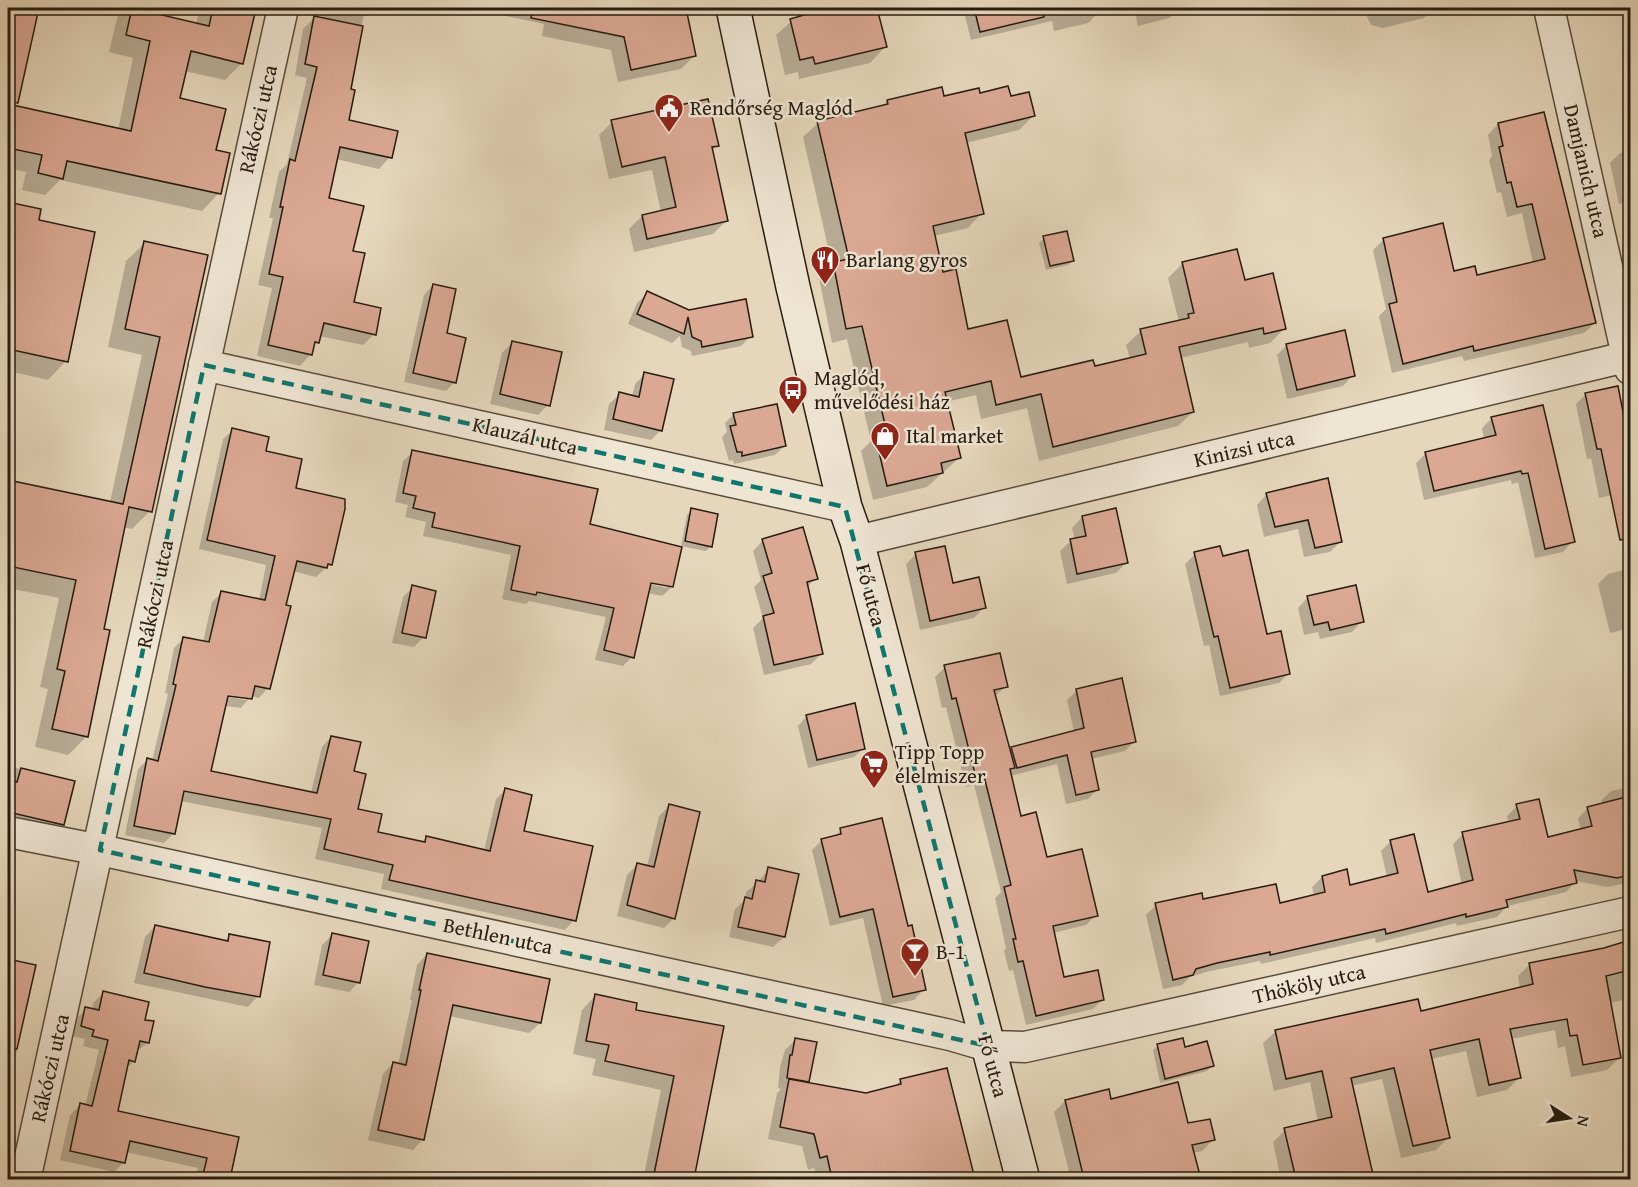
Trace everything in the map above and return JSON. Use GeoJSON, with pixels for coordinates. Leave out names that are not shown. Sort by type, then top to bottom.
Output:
{"type":"FeatureCollection","features":[{"type":"Feature","properties":{"kind":"main road","name":"Fő utca"},"geometry":{"type":"LineString","coordinates":[[733,8],[793,287],[845,507],[857,541],[1023,1179]]}},
{"type":"Feature","properties":{"kind":"street","name":"Rákóczi utca"},"geometry":{"type":"LineString","coordinates":[[25,1179],[100,850],[283,8]]}},
{"type":"Feature","properties":{"kind":"street","name":"Damjanich utca"},"geometry":{"type":"LineString","coordinates":[[1549,8],[1630,361]]}},
{"type":"Feature","properties":{"kind":"street","name":"Kinizsi utca"},"geometry":{"type":"LineString","coordinates":[[857,541],[1630,361]]}},
{"type":"Feature","properties":{"kind":"street","name":"Klauzál utca"},"geometry":{"type":"LineString","coordinates":[[204,365],[845,507]]}},
{"type":"Feature","properties":{"kind":"street","name":"Bethlen utca"},"geometry":{"type":"LineString","coordinates":[[8,832],[950,1035],[987,1046]]}},
{"type":"Feature","properties":{"kind":"street","name":"Thököly utca"},"geometry":{"type":"LineString","coordinates":[[987,1046],[1025,1047],[1630,912]]}},
{"type":"Feature","properties":{"kind":"highlighted area"},"geometry":{"type":"Polygon","coordinates":[[[204,365],[845,507],[988,1046],[100,850],[204,365]]]}},
{"type":"Feature","properties":{"kind":"building"},"geometry":{"type":"Polygon","coordinates":[[[8,8],[39,8],[18,103],[8,102],[8,8]]]}},
{"type":"Feature","properties":{"kind":"building"},"geometry":{"type":"Polygon","coordinates":[[[132,8],[164,8],[162,15],[209,26],[213,8],[232,8],[255,13],[243,64],[191,51],[180,98],[226,109],[216,150],[230,153],[221,194],[67,161],[63,179],[38,173],[42,155],[8,148],[8,104],[131,131],[150,41],[126,35],[132,8]]]}},
{"type":"Feature","properties":{"kind":"building"},"geometry":{"type":"Polygon","coordinates":[[[532,8],[686,8],[696,56],[631,70],[624,37],[531,18],[532,8]]]}},
{"type":"Feature","properties":{"kind":"building"},"geometry":{"type":"Polygon","coordinates":[[[802,8],[877,8],[887,47],[815,64],[813,57],[800,60],[790,19],[804,15],[802,8]]]}},
{"type":"Feature","properties":{"kind":"building"},"geometry":{"type":"Polygon","coordinates":[[[974,8],[1043,8],[1044,17],[980,32],[974,8]]]}},
{"type":"Feature","properties":{"kind":"building"},"geometry":{"type":"Polygon","coordinates":[[[314,16],[363,26],[351,89],[355,90],[349,120],[398,131],[392,158],[340,147],[329,198],[364,206],[353,251],[365,253],[354,302],[381,308],[376,335],[324,323],[319,343],[315,342],[312,355],[268,345],[283,277],[269,274],[283,207],[280,207],[290,159],[295,161],[317,67],[305,64],[314,16]]]}},
{"type":"Feature","properties":{"kind":"building"},"geometry":{"type":"Polygon","coordinates":[[[1008,86],[1011,96],[1029,92],[1035,116],[965,133],[984,214],[933,226],[943,272],[956,269],[968,329],[1007,320],[1021,377],[1093,360],[1095,366],[1146,354],[1140,329],[1189,318],[1188,314],[1194,313],[1182,262],[1237,249],[1245,280],[1273,273],[1286,329],[1264,334],[1263,328],[1179,347],[1194,412],[1053,447],[1041,394],[996,405],[991,381],[945,392],[961,458],[941,463],[943,473],[887,486],[875,435],[887,433],[862,326],[846,329],[833,262],[849,259],[817,121],[888,104],[887,100],[942,87],[944,96],[979,88],[980,93],[1008,86]]]}},
{"type":"Feature","properties":{"kind":"building"},"geometry":{"type":"Polygon","coordinates":[[[708,99],[719,146],[712,147],[728,221],[647,239],[642,215],[676,207],[665,157],[622,167],[611,120],[708,99]]]}},
{"type":"Feature","properties":{"kind":"building"},"geometry":{"type":"Polygon","coordinates":[[[1544,112],[1596,323],[1474,351],[1473,346],[1403,364],[1389,304],[1397,302],[1383,238],[1443,223],[1454,271],[1475,266],[1477,275],[1545,259],[1532,204],[1517,207],[1511,182],[1507,183],[1499,147],[1503,146],[1498,123],[1544,112]]]}},
{"type":"Feature","properties":{"kind":"building"},"geometry":{"type":"Polygon","coordinates":[[[8,202],[41,209],[39,220],[95,232],[68,362],[8,349],[8,202]]]}},
{"type":"Feature","properties":{"kind":"building"},"geometry":{"type":"Polygon","coordinates":[[[1067,231],[1074,261],[1050,266],[1043,236],[1067,231]]]}},
{"type":"Feature","properties":{"kind":"building"},"geometry":{"type":"Polygon","coordinates":[[[144,241],[208,255],[152,512],[129,507],[104,629],[110,630],[88,737],[52,729],[65,671],[57,669],[76,580],[8,566],[8,480],[123,504],[160,337],[125,329],[144,241]]]}},
{"type":"Feature","properties":{"kind":"building"},"geometry":{"type":"Polygon","coordinates":[[[433,284],[456,289],[447,333],[466,338],[456,383],[413,373],[433,284]]]}},
{"type":"Feature","properties":{"kind":"building"},"geometry":{"type":"Polygon","coordinates":[[[647,291],[689,310],[746,299],[753,337],[702,347],[701,341],[692,337],[688,317],[684,334],[637,314],[647,291]]]}},
{"type":"Feature","properties":{"kind":"building"},"geometry":{"type":"Polygon","coordinates":[[[1345,330],[1355,376],[1297,390],[1286,344],[1345,330]]]}},
{"type":"Feature","properties":{"kind":"building"},"geometry":{"type":"Polygon","coordinates":[[[512,341],[562,352],[550,406],[500,394],[512,341]]]}},
{"type":"Feature","properties":{"kind":"building"},"geometry":{"type":"Polygon","coordinates":[[[644,372],[674,379],[662,431],[613,419],[619,392],[639,397],[644,372]]]}},
{"type":"Feature","properties":{"kind":"building"},"geometry":{"type":"Polygon","coordinates":[[[1618,386],[1630,448],[1630,539],[1620,540],[1601,449],[1597,449],[1585,393],[1618,386]]]}},
{"type":"Feature","properties":{"kind":"building"},"geometry":{"type":"Polygon","coordinates":[[[777,404],[786,446],[742,456],[742,452],[737,452],[730,426],[736,425],[733,413],[777,404]]]}},
{"type":"Feature","properties":{"kind":"building"},"geometry":{"type":"Polygon","coordinates":[[[1543,405],[1575,542],[1545,549],[1528,473],[1522,474],[1521,471],[1434,491],[1425,452],[1496,435],[1491,417],[1543,405]]]}},
{"type":"Feature","properties":{"kind":"building"},"geometry":{"type":"Polygon","coordinates":[[[232,428],[269,437],[266,451],[302,459],[296,488],[345,499],[345,509],[332,565],[328,564],[327,568],[297,561],[286,605],[291,606],[270,689],[255,686],[252,699],[228,696],[211,771],[317,793],[331,736],[361,742],[354,771],[366,774],[358,809],[382,814],[378,832],[425,842],[426,836],[490,851],[505,788],[532,795],[524,831],[593,846],[576,921],[389,880],[393,865],[324,849],[331,819],[184,791],[175,834],[134,826],[147,758],[158,761],[176,685],[173,684],[183,637],[209,642],[221,591],[265,600],[275,556],[207,540],[232,428]]]}},
{"type":"Feature","properties":{"kind":"building"},"geometry":{"type":"Polygon","coordinates":[[[412,450],[598,489],[590,524],[682,547],[673,587],[651,583],[634,658],[604,650],[614,608],[537,592],[536,595],[511,590],[520,546],[432,527],[435,513],[413,508],[416,496],[403,493],[412,450]]]}},
{"type":"Feature","properties":{"kind":"building"},"geometry":{"type":"Polygon","coordinates":[[[1328,478],[1342,542],[1315,548],[1308,520],[1275,527],[1266,493],[1328,478]]]}},
{"type":"Feature","properties":{"kind":"building"},"geometry":{"type":"Polygon","coordinates":[[[691,508],[718,514],[712,547],[685,541],[691,508]]]}},
{"type":"Feature","properties":{"kind":"building"},"geometry":{"type":"Polygon","coordinates":[[[1116,508],[1128,563],[1077,574],[1070,539],[1086,536],[1082,516],[1116,508]]]}},
{"type":"Feature","properties":{"kind":"building"},"geometry":{"type":"Polygon","coordinates":[[[803,527],[818,579],[807,582],[823,654],[774,665],[763,616],[774,613],[763,576],[772,573],[762,539],[803,527]]]}},
{"type":"Feature","properties":{"kind":"building"},"geometry":{"type":"Polygon","coordinates":[[[945,546],[953,583],[979,577],[986,608],[930,621],[915,552],[945,546]]]}},
{"type":"Feature","properties":{"kind":"building"},"geometry":{"type":"Polygon","coordinates":[[[1220,546],[1223,556],[1248,550],[1267,634],[1281,631],[1290,674],[1230,688],[1218,636],[1214,637],[1194,552],[1220,546]]]}},
{"type":"Feature","properties":{"kind":"building"},"geometry":{"type":"Polygon","coordinates":[[[412,585],[436,591],[426,638],[402,633],[412,585]]]}},
{"type":"Feature","properties":{"kind":"building"},"geometry":{"type":"Polygon","coordinates":[[[1356,585],[1364,622],[1330,630],[1328,622],[1314,625],[1307,596],[1356,585]]]}},
{"type":"Feature","properties":{"kind":"building"},"geometry":{"type":"Polygon","coordinates":[[[1000,653],[1008,687],[994,690],[1015,768],[1010,769],[1021,816],[1036,812],[1047,857],[1082,849],[1098,916],[1053,926],[1064,977],[1098,970],[1104,1000],[1036,1016],[1023,961],[1018,962],[1013,939],[1016,939],[1004,887],[1011,885],[984,776],[976,778],[956,698],[952,699],[944,665],[1000,653]]]}},
{"type":"Feature","properties":{"kind":"building"},"geometry":{"type":"Polygon","coordinates":[[[1122,678],[1136,742],[1091,752],[1099,790],[1076,795],[1067,755],[1017,768],[1011,747],[1084,728],[1076,689],[1122,678]]]}},
{"type":"Feature","properties":{"kind":"building"},"geometry":{"type":"Polygon","coordinates":[[[855,703],[865,749],[817,760],[806,715],[855,703]]]}},
{"type":"Feature","properties":{"kind":"building"},"geometry":{"type":"Polygon","coordinates":[[[21,768],[75,781],[64,825],[8,812],[8,779],[17,782],[21,768]]]}},
{"type":"Feature","properties":{"kind":"building"},"geometry":{"type":"Polygon","coordinates":[[[1630,796],[1630,875],[1617,878],[1574,870],[1577,883],[1506,900],[1508,907],[1466,917],[1466,914],[1386,934],[1385,929],[1270,955],[1270,952],[1217,963],[1196,969],[1193,975],[1173,980],[1155,903],[1202,893],[1203,899],[1276,884],[1280,903],[1325,892],[1322,876],[1347,869],[1350,885],[1398,873],[1390,840],[1414,834],[1428,892],[1473,880],[1462,832],[1520,819],[1516,804],[1539,799],[1548,837],[1592,826],[1587,807],[1630,796]]]}},
{"type":"Feature","properties":{"kind":"building"},"geometry":{"type":"Polygon","coordinates":[[[669,804],[700,812],[675,919],[627,905],[637,863],[654,867],[669,804]]]}},
{"type":"Feature","properties":{"kind":"building"},"geometry":{"type":"Polygon","coordinates":[[[882,818],[908,926],[912,925],[926,990],[893,997],[873,909],[840,917],[821,839],[841,834],[840,828],[882,818]]]}},
{"type":"Feature","properties":{"kind":"building"},"geometry":{"type":"Polygon","coordinates":[[[768,867],[799,874],[785,937],[738,927],[745,897],[752,899],[756,880],[765,882],[768,867]]]}},
{"type":"Feature","properties":{"kind":"building"},"geometry":{"type":"Polygon","coordinates":[[[155,925],[228,941],[229,934],[270,942],[260,997],[144,973],[155,925]]]}},
{"type":"Feature","properties":{"kind":"building"},"geometry":{"type":"Polygon","coordinates":[[[332,933],[369,941],[360,983],[323,975],[332,933]]]}},
{"type":"Feature","properties":{"kind":"building"},"geometry":{"type":"Polygon","coordinates":[[[1630,940],[1630,970],[1606,976],[1621,1058],[1583,1065],[1577,1035],[1570,1036],[1567,1019],[1510,1029],[1521,1078],[1489,1085],[1479,1039],[1430,1050],[1450,1138],[1413,1146],[1394,1068],[1351,1078],[1374,1179],[1296,1179],[1284,1128],[1332,1117],[1322,1071],[1286,1079],[1275,1030],[1418,999],[1421,1011],[1533,984],[1529,963],[1604,948],[1630,940]]]}},
{"type":"Feature","properties":{"kind":"building"},"geometry":{"type":"Polygon","coordinates":[[[427,953],[550,979],[541,1023],[453,1005],[424,1140],[378,1130],[393,1062],[406,1065],[427,953]]]}},
{"type":"Feature","properties":{"kind":"building"},"geometry":{"type":"Polygon","coordinates":[[[8,959],[36,965],[17,1049],[8,1048],[8,959]]]}},
{"type":"Feature","properties":{"kind":"building"},"geometry":{"type":"Polygon","coordinates":[[[103,991],[149,1002],[145,1020],[154,1021],[149,1043],[140,1041],[135,1062],[129,1060],[118,1111],[239,1137],[230,1179],[202,1179],[207,1158],[130,1141],[125,1163],[70,1151],[80,1103],[92,1106],[108,1040],[92,1036],[94,1030],[81,1026],[85,1007],[99,1010],[103,991]]]}},
{"type":"Feature","properties":{"kind":"building"},"geometry":{"type":"Polygon","coordinates":[[[595,994],[637,1003],[636,1010],[724,1026],[694,1179],[654,1174],[674,1076],[605,1061],[609,1045],[586,1041],[595,994]]]}},
{"type":"Feature","properties":{"kind":"building"},"geometry":{"type":"Polygon","coordinates":[[[795,1038],[817,1042],[809,1082],[787,1078],[795,1038]]]}},
{"type":"Feature","properties":{"kind":"building"},"geometry":{"type":"Polygon","coordinates":[[[1183,1038],[1185,1047],[1207,1041],[1214,1066],[1165,1079],[1157,1044],[1183,1038]]]}},
{"type":"Feature","properties":{"kind":"building"},"geometry":{"type":"Polygon","coordinates":[[[947,1068],[975,1179],[832,1179],[827,1156],[820,1158],[814,1134],[780,1127],[789,1079],[866,1093],[901,1084],[900,1079],[947,1068]]]}},
{"type":"Feature","properties":{"kind":"building"},"geometry":{"type":"Polygon","coordinates":[[[1178,1082],[1188,1123],[1210,1119],[1215,1140],[1192,1145],[1201,1179],[1084,1179],[1065,1100],[1109,1089],[1111,1099],[1178,1082]]]}},
{"type":"Feature","properties":{"kind":"place","name":"Rendőrség Maglód"},"geometry":{"type":"Point","coordinates":[669,134]}},
{"type":"Feature","properties":{"kind":"place","name":"Barlang gyros"},"geometry":{"type":"Point","coordinates":[825,286]}},
{"type":"Feature","properties":{"kind":"place","name":"Maglód, művelődési ház"},"geometry":{"type":"Point","coordinates":[793,416]}},
{"type":"Feature","properties":{"kind":"place","name":"Ital market"},"geometry":{"type":"Point","coordinates":[885,462]}},
{"type":"Feature","properties":{"kind":"place","name":"Tipp Topp élelmiszer"},"geometry":{"type":"Point","coordinates":[874,790]}},
{"type":"Feature","properties":{"kind":"place","name":"B-1"},"geometry":{"type":"Point","coordinates":[915,978]}}]}
